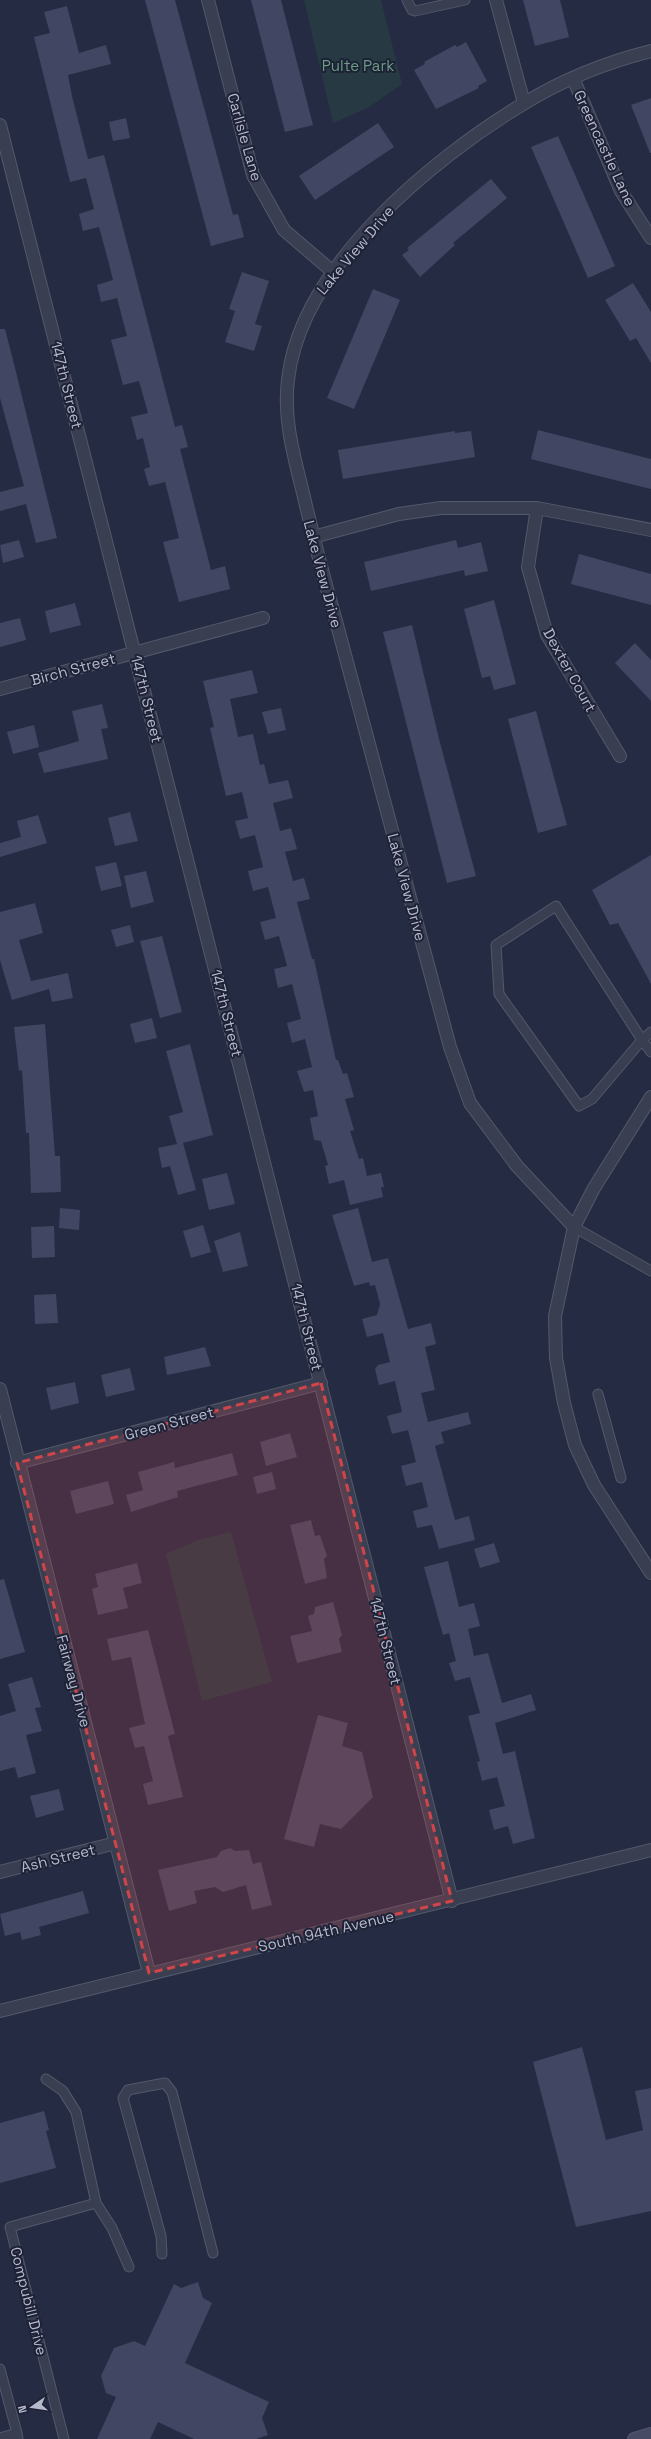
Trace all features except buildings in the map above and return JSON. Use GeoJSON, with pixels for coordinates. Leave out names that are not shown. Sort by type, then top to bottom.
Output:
{"type":"FeatureCollection","features":[{"type":"Feature","properties":{"kind":"street","name":"Carlisle Lane"},"geometry":{"type":"LineString","coordinates":[[208,0],[253,175],[284,230],[333,272]]}},
{"type":"Feature","properties":{"kind":"street"},"geometry":{"type":"LineString","coordinates":[[496,0],[524,103]]}},
{"type":"Feature","properties":{"kind":"street","name":"Lake View Drive"},"geometry":{"type":"LineString","coordinates":[[574,1228],[517,1166],[470,1103],[450,1047],[313,537],[290,438],[287,382],[298,333],[309,306],[333,272],[378,218],[413,185],[463,145],[524,103],[573,78],[651,51]]}},
{"type":"Feature","properties":{"kind":"street","name":"Greencastle Lane"},"geometry":{"type":"LineString","coordinates":[[573,78],[621,191],[651,238]]}},
{"type":"Feature","properties":{"kind":"street","name":"147th Street"},"geometry":{"type":"LineString","coordinates":[[0,125],[136,653],[452,1901]]}},
{"type":"Feature","properties":{"kind":"street"},"geometry":{"type":"LineString","coordinates":[[313,537],[399,514],[441,508],[537,508],[651,530]]}},
{"type":"Feature","properties":{"kind":"street","name":"Dexter Court"},"geometry":{"type":"LineString","coordinates":[[537,508],[528,567],[547,636],[620,756]]}},
{"type":"Feature","properties":{"kind":"street","name":"Birch Street"},"geometry":{"type":"LineString","coordinates":[[0,688],[263,618]]}},
{"type":"Feature","properties":{"kind":"street"},"geometry":{"type":"LineString","coordinates":[[651,1097],[594,1188],[574,1228],[555,1316],[556,1358],[564,1403],[575,1445],[594,1485],[651,1573]]}},
{"type":"Feature","properties":{"kind":"street","name":"Green Street"},"geometry":{"type":"LineString","coordinates":[[17,1463],[321,1383]]}},
{"type":"Feature","properties":{"kind":"street","name":"Fairway Drive"},"geometry":{"type":"LineString","coordinates":[[0,1389],[17,1463],[149,1973]]}},
{"type":"Feature","properties":{"kind":"street","name":"Ash Street"},"geometry":{"type":"LineString","coordinates":[[0,1872],[116,1843]]}},
{"type":"Feature","properties":{"kind":"street","name":"South 94th Avenue"},"geometry":{"type":"LineString","coordinates":[[0,2011],[149,1973],[452,1901],[651,1850]]}},
{"type":"Feature","properties":{"kind":"street"},"geometry":{"type":"LineString","coordinates":[[634,2439],[651,2434]]}},
{"type":"Feature","properties":{"kind":"lane"},"geometry":{"type":"LineString","coordinates":[[406,0],[415,12],[465,0]]}},
{"type":"Feature","properties":{"kind":"lane"},"geometry":{"type":"LineString","coordinates":[[651,1032],[642,1040],[592,1098],[579,1106],[500,994],[496,945],[556,906],[642,1040],[651,1052]]}},
{"type":"Feature","properties":{"kind":"lane"},"geometry":{"type":"LineString","coordinates":[[574,1228],[651,1271]]}},
{"type":"Feature","properties":{"kind":"lane"},"geometry":{"type":"LineString","coordinates":[[598,1394],[621,1478]]}},
{"type":"Feature","properties":{"kind":"lane"},"geometry":{"type":"LineString","coordinates":[[46,2079],[63,2091],[76,2112],[96,2203],[112,2228],[128,2267]]}},
{"type":"Feature","properties":{"kind":"lane"},"geometry":{"type":"LineString","coordinates":[[162,2254],[162,2236],[123,2098],[128,2090],[166,2083],[172,2092],[213,2253]]}},
{"type":"Feature","properties":{"kind":"lane","name":"Compubill Drive"},"geometry":{"type":"LineString","coordinates":[[64,2439],[10,2227],[96,2203]]}},
{"type":"Feature","properties":{"kind":"lane"},"geometry":{"type":"LineString","coordinates":[[0,2369],[17,2436],[0,2438]]}},
{"type":"Feature","properties":{"kind":"highlighted area"},"geometry":{"type":"Polygon","coordinates":[[[321,1383],[452,1901],[149,1973],[17,1463],[321,1383]]]}},
{"type":"Feature","properties":{"kind":"green space","name":"Pulte Park"},"geometry":{"type":"Polygon","coordinates":[[[304,0],[381,0],[402,84],[368,108],[333,123],[304,0]]]}},
{"type":"Feature","properties":{"kind":"green space"},"geometry":{"type":"Polygon","coordinates":[[[231,1532],[272,1682],[202,1701],[166,1554],[198,1540],[231,1532]]]}}]}
